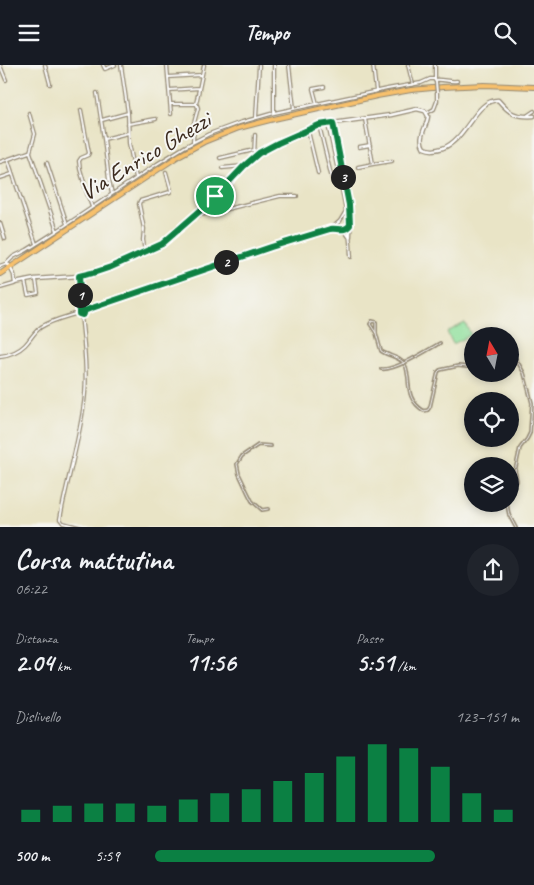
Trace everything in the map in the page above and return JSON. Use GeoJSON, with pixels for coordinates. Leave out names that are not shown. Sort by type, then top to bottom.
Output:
{"type":"FeatureCollection","features":[{"type":"Feature","properties":{"kind":"main road"},"geometry":{"type":"LineString","coordinates":[[0,274],[166,163],[224,133],[264,121],[376,96],[426,88],[484,85],[534,87]]}},
{"type":"Feature","properties":{"kind":"street"},"geometry":{"type":"LineString","coordinates":[[0,65],[6,80]]}},
{"type":"Feature","properties":{"kind":"street"},"geometry":{"type":"LineString","coordinates":[[45,65],[50,83]]}},
{"type":"Feature","properties":{"kind":"street"},"geometry":{"type":"LineString","coordinates":[[103,65],[105,69],[115,65]]}},
{"type":"Feature","properties":{"kind":"street"},"geometry":{"type":"LineString","coordinates":[[121,65],[128,113],[128,143],[136,178]]}},
{"type":"Feature","properties":{"kind":"street"},"geometry":{"type":"LineString","coordinates":[[168,65],[171,114]]}},
{"type":"Feature","properties":{"kind":"street"},"geometry":{"type":"LineString","coordinates":[[193,142],[194,123],[198,109],[196,104],[204,65]]}},
{"type":"Feature","properties":{"kind":"street"},"geometry":{"type":"LineString","coordinates":[[256,118],[259,65]]}},
{"type":"Feature","properties":{"kind":"street"},"geometry":{"type":"LineString","coordinates":[[274,65],[274,113]]}},
{"type":"Feature","properties":{"kind":"street"},"geometry":{"type":"LineString","coordinates":[[289,65],[294,109]]}},
{"type":"Feature","properties":{"kind":"street"},"geometry":{"type":"LineString","coordinates":[[372,65],[376,91]]}},
{"type":"Feature","properties":{"kind":"street"},"geometry":{"type":"LineString","coordinates":[[408,65],[413,85]]}},
{"type":"Feature","properties":{"kind":"street"},"geometry":{"type":"LineString","coordinates":[[0,288],[36,279],[79,276],[105,270],[145,253],[162,244],[195,216],[254,157],[272,146],[319,125],[391,115],[417,109],[427,113],[433,111],[436,106],[437,93],[435,65]]}},
{"type":"Feature","properties":{"kind":"street"},"geometry":{"type":"LineString","coordinates":[[168,77],[202,75]]}},
{"type":"Feature","properties":{"kind":"street","name":"Via Enrico Ghezzi"},"geometry":{"type":"LineString","coordinates":[[3,264],[67,225],[170,156],[193,142],[224,128],[274,113],[413,85],[430,79],[435,81],[457,81]]}},
{"type":"Feature","properties":{"kind":"street"},"geometry":{"type":"LineString","coordinates":[[317,104],[313,89],[324,87]]}},
{"type":"Feature","properties":{"kind":"street"},"geometry":{"type":"LineString","coordinates":[[169,90],[199,88]]}},
{"type":"Feature","properties":{"kind":"street"},"geometry":{"type":"LineString","coordinates":[[97,93],[102,120],[108,180],[112,194]]}},
{"type":"Feature","properties":{"kind":"street"},"geometry":{"type":"LineString","coordinates":[[427,113],[428,119],[421,141],[424,148],[432,150],[448,146],[456,141],[475,115],[487,103],[492,101],[498,100],[506,110],[512,113],[525,117],[534,116]]}},
{"type":"Feature","properties":{"kind":"street"},"geometry":{"type":"LineString","coordinates":[[170,104],[196,104]]}},
{"type":"Feature","properties":{"kind":"street"},"geometry":{"type":"LineString","coordinates":[[81,110],[89,153],[81,158],[79,164],[92,207]]}},
{"type":"Feature","properties":{"kind":"street"},"geometry":{"type":"LineString","coordinates":[[525,117],[534,111]]}},
{"type":"Feature","properties":{"kind":"street"},"geometry":{"type":"LineString","coordinates":[[28,113],[35,134],[30,152],[57,231]]}},
{"type":"Feature","properties":{"kind":"street"},"geometry":{"type":"LineString","coordinates":[[102,120],[128,113]]}},
{"type":"Feature","properties":{"kind":"street"},"geometry":{"type":"LineString","coordinates":[[128,124],[156,119]]}},
{"type":"Feature","properties":{"kind":"street"},"geometry":{"type":"LineString","coordinates":[[365,119],[373,164]]}},
{"type":"Feature","properties":{"kind":"street"},"geometry":{"type":"LineString","coordinates":[[333,123],[349,205],[351,257]]}},
{"type":"Feature","properties":{"kind":"street"},"geometry":{"type":"LineString","coordinates":[[328,124],[346,211],[350,242]]}},
{"type":"Feature","properties":{"kind":"street"},"geometry":{"type":"LineString","coordinates":[[319,125],[333,183]]}},
{"type":"Feature","properties":{"kind":"street"},"geometry":{"type":"LineString","coordinates":[[308,131],[318,173]]}},
{"type":"Feature","properties":{"kind":"street"},"geometry":{"type":"LineString","coordinates":[[104,139],[128,133]]}},
{"type":"Feature","properties":{"kind":"street"},"geometry":{"type":"LineString","coordinates":[[254,157],[255,135]]}},
{"type":"Feature","properties":{"kind":"street"},"geometry":{"type":"LineString","coordinates":[[359,147],[370,145]]}},
{"type":"Feature","properties":{"kind":"street"},"geometry":{"type":"LineString","coordinates":[[220,158],[254,150]]}},
{"type":"Feature","properties":{"kind":"street"},"geometry":{"type":"LineString","coordinates":[[0,162],[30,152]]}},
{"type":"Feature","properties":{"kind":"street"},"geometry":{"type":"LineString","coordinates":[[8,160],[36,244]]}},
{"type":"Feature","properties":{"kind":"street"},"geometry":{"type":"LineString","coordinates":[[358,167],[392,161]]}},
{"type":"Feature","properties":{"kind":"street"},"geometry":{"type":"LineString","coordinates":[[47,163],[67,225]]}},
{"type":"Feature","properties":{"kind":"street"},"geometry":{"type":"LineString","coordinates":[[222,168],[244,166]]}},
{"type":"Feature","properties":{"kind":"street"},"geometry":{"type":"LineString","coordinates":[[145,253],[142,240],[144,229],[139,203],[140,201],[170,193],[171,190],[166,172]]}},
{"type":"Feature","properties":{"kind":"street"},"geometry":{"type":"LineString","coordinates":[[0,178],[12,174]]}},
{"type":"Feature","properties":{"kind":"street"},"geometry":{"type":"LineString","coordinates":[[215,196],[213,183],[214,181],[220,181]]}},
{"type":"Feature","properties":{"kind":"street"},"geometry":{"type":"LineString","coordinates":[[195,216],[280,196],[297,196]]}},
{"type":"Feature","properties":{"kind":"street"},"geometry":{"type":"LineString","coordinates":[[209,203],[213,210],[216,211]]}},
{"type":"Feature","properties":{"kind":"street"},"geometry":{"type":"LineString","coordinates":[[330,229],[340,221],[346,211]]}},
{"type":"Feature","properties":{"kind":"street"},"geometry":{"type":"LineString","coordinates":[[340,221],[347,221],[350,224]]}},
{"type":"Feature","properties":{"kind":"street"},"geometry":{"type":"LineString","coordinates":[[0,223],[2,233],[6,239]]}},
{"type":"Feature","properties":{"kind":"street"},"geometry":{"type":"LineString","coordinates":[[343,230],[348,228],[350,224]]}},
{"type":"Feature","properties":{"kind":"street"},"geometry":{"type":"LineString","coordinates":[[82,527],[63,523],[60,519],[73,461],[86,383],[79,310],[330,229],[343,230],[349,237]]}},
{"type":"Feature","properties":{"kind":"street"},"geometry":{"type":"LineString","coordinates":[[11,269],[15,283]]}},
{"type":"Feature","properties":{"kind":"street"},"geometry":{"type":"LineString","coordinates":[[0,357],[19,350],[35,331],[46,324],[84,314],[79,276]]}},
{"type":"Feature","properties":{"kind":"street"},"geometry":{"type":"LineString","coordinates":[[25,281],[28,295],[38,293],[36,279]]}},
{"type":"Feature","properties":{"kind":"street"},"geometry":{"type":"LineString","coordinates":[[376,333],[370,327],[372,321],[376,322],[376,333],[381,351],[404,363],[407,369],[410,395],[413,401],[424,411],[430,407],[438,372],[458,366],[464,367]]}},
{"type":"Feature","properties":{"kind":"street"},"geometry":{"type":"LineString","coordinates":[[381,369],[389,369],[404,363],[440,343]]}},
{"type":"Feature","properties":{"kind":"street"},"geometry":{"type":"LineString","coordinates":[[518,457],[520,449],[530,433],[532,417],[532,403],[524,373],[519,364]]}},
{"type":"Feature","properties":{"kind":"street"},"geometry":{"type":"LineString","coordinates":[[268,509],[262,510],[252,501],[239,474],[237,462],[242,456],[258,445],[271,446]]}},
{"type":"Feature","properties":{"kind":"street"},"geometry":{"type":"LineString","coordinates":[[508,512],[516,527]]}},
{"type":"Feature","properties":{"kind":"green space"},"geometry":{"type":"Polygon","coordinates":[[[465,323],[467,327],[464,327],[464,338],[453,344],[447,332],[465,323]]]}},
{"type":"Feature","properties":{"kind":"route"},"geometry":{"type":"LineString","coordinates":[[333,123],[349,209],[350,225],[348,228],[343,230],[330,229],[271,247],[89,309],[84,311],[82,315],[79,314],[78,312],[81,309],[79,276],[111,267],[162,244],[215,196],[259,153],[319,125],[333,123]]}}]}
